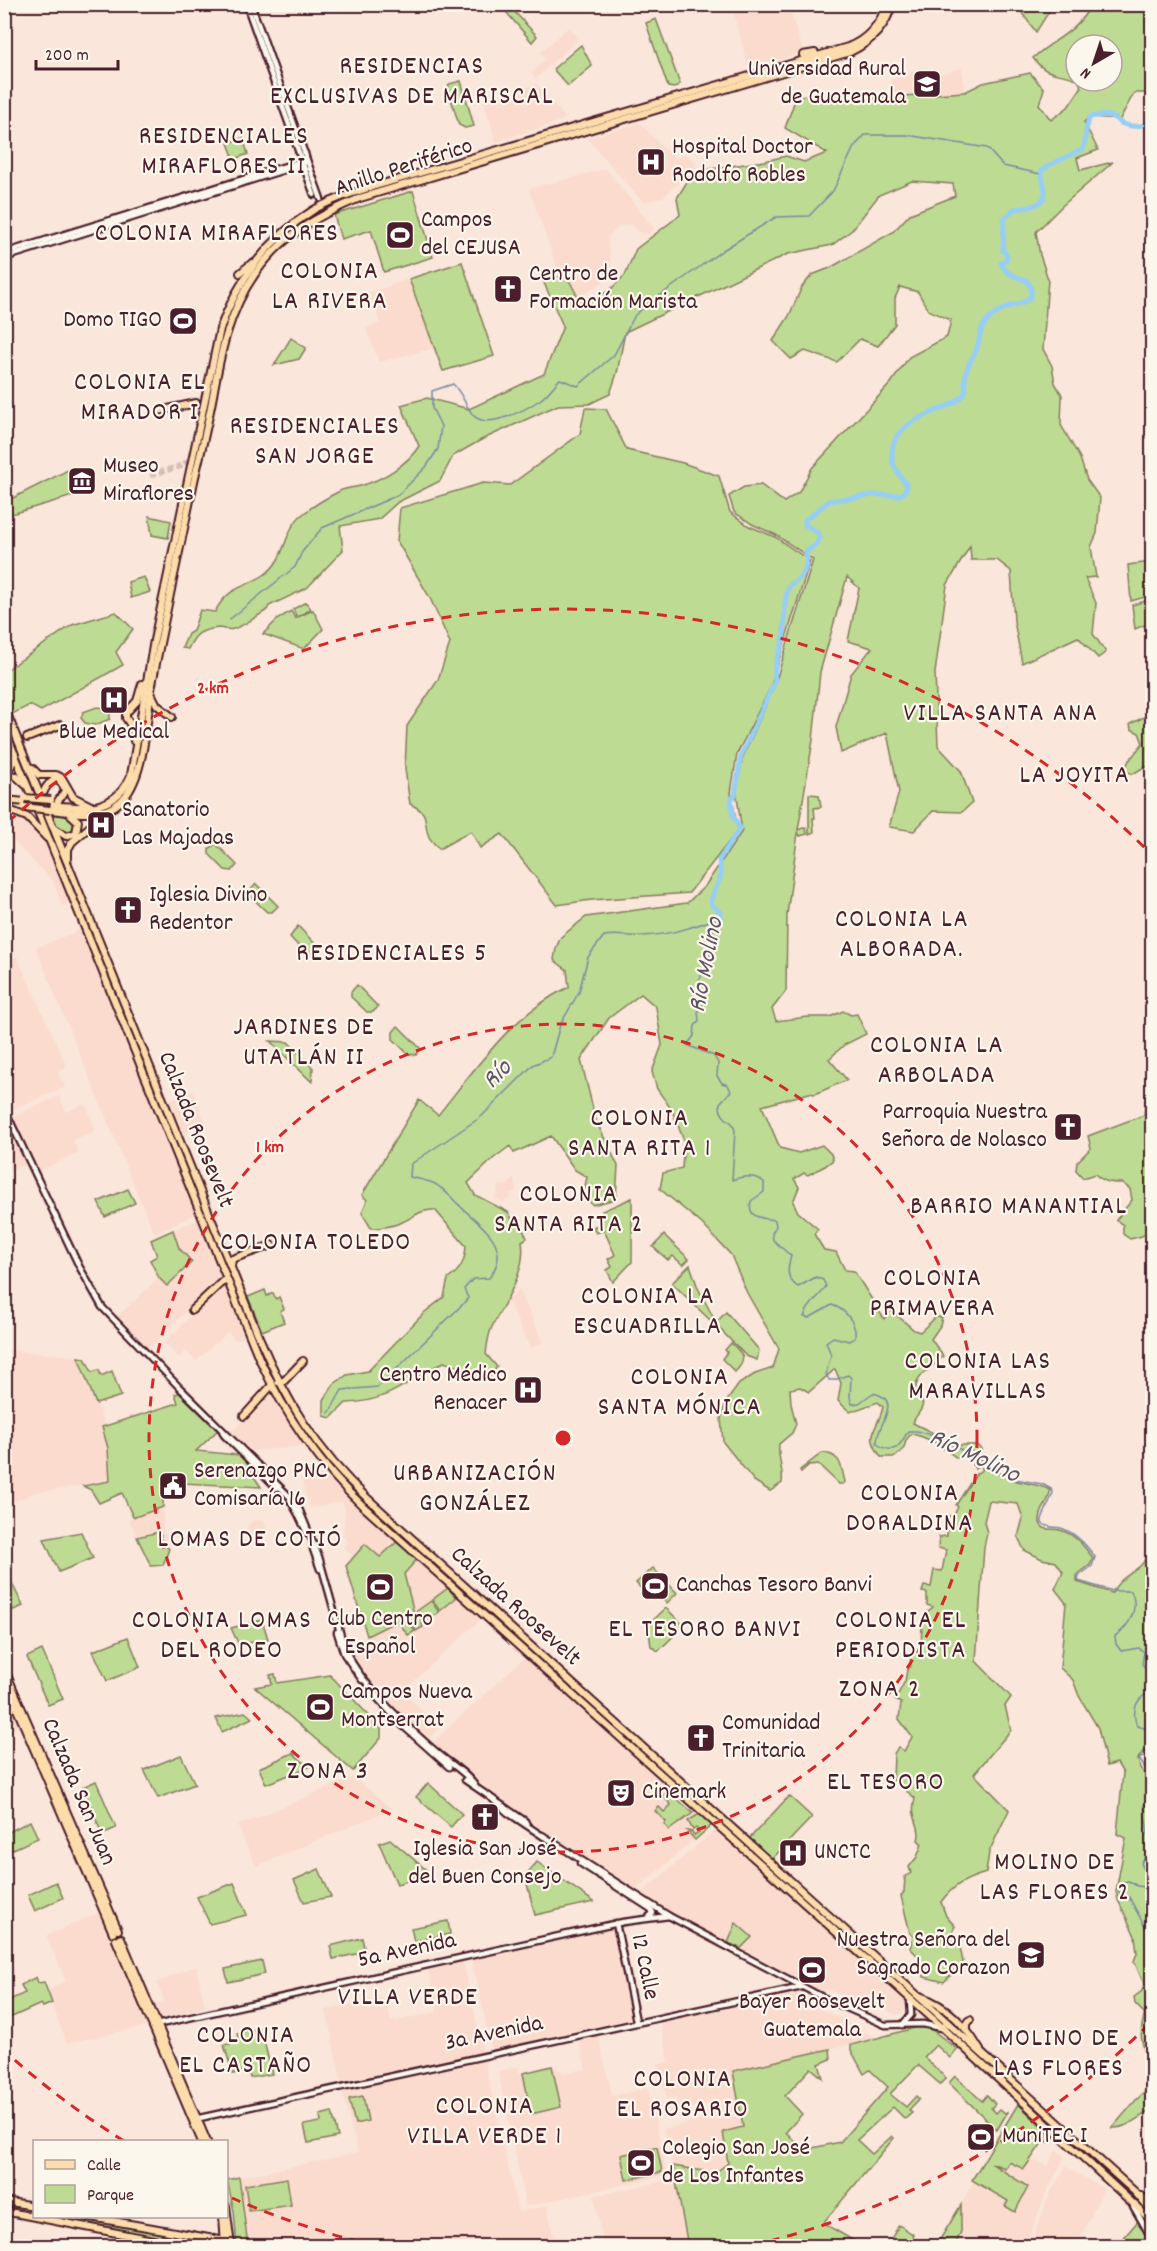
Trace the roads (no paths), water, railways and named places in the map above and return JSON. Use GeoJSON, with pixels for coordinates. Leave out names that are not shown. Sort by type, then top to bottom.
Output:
{"type":"FeatureCollection","features":[{"type":"Feature","properties":{"kind":"main road"},"geometry":{"type":"LineString","coordinates":[[246,4],[314,195]]}},
{"type":"Feature","properties":{"kind":"main road"},"geometry":{"type":"LineString","coordinates":[[251,4],[321,199]]}},
{"type":"Feature","properties":{"kind":"main road","name":"Anillo Periférico"},"geometry":{"type":"LineString","coordinates":[[101,805],[115,798],[128,783],[133,767],[164,595],[199,422],[224,318],[244,278],[265,251],[283,233],[315,214],[372,187],[858,43],[872,32],[885,4]]}},
{"type":"Feature","properties":{"kind":"main road","name":"Anillo Periférico"},"geometry":{"type":"LineString","coordinates":[[329,207],[850,52],[868,42],[883,26],[892,4]]}},
{"type":"Feature","properties":{"kind":"main road"},"geometry":{"type":"LineString","coordinates":[[803,55],[837,51]]}},
{"type":"Feature","properties":{"kind":"main road"},"geometry":{"type":"LineString","coordinates":[[775,80],[793,69]]}},
{"type":"Feature","properties":{"kind":"main road"},"geometry":{"type":"LineString","coordinates":[[720,85],[738,74]]}},
{"type":"Feature","properties":{"kind":"main road"},"geometry":{"type":"LineString","coordinates":[[622,119],[642,118]]}},
{"type":"Feature","properties":{"kind":"main road"},"geometry":{"type":"LineString","coordinates":[[553,128],[576,126]]}},
{"type":"Feature","properties":{"kind":"main road"},"geometry":{"type":"LineString","coordinates":[[502,161],[518,151]]}},
{"type":"Feature","properties":{"kind":"main road"},"geometry":{"type":"LineString","coordinates":[[4,255],[306,161],[305,153]]}},
{"type":"Feature","properties":{"kind":"main road"},"geometry":{"type":"LineString","coordinates":[[434,169],[451,159]]}},
{"type":"Feature","properties":{"kind":"main road"},"geometry":{"type":"LineString","coordinates":[[407,185],[426,182]]}},
{"type":"Feature","properties":{"kind":"main road","name":"Anillo Periférico"},"geometry":{"type":"LineString","coordinates":[[207,407],[220,338],[233,308],[254,274],[275,249],[315,214]]}},
{"type":"Feature","properties":{"kind":"main road"},"geometry":{"type":"LineString","coordinates":[[240,273],[265,251]]}},
{"type":"Feature","properties":{"kind":"main road"},"geometry":{"type":"LineString","coordinates":[[183,529],[195,455],[207,407],[218,387]]}},
{"type":"Feature","properties":{"kind":"main road"},"geometry":{"type":"LineString","coordinates":[[159,411],[196,403]]}},
{"type":"Feature","properties":{"kind":"main road"},"geometry":{"type":"LineString","coordinates":[[135,752],[132,727],[126,718],[126,713],[137,701],[147,668],[153,666],[164,648],[168,625],[167,614],[207,407]]}},
{"type":"Feature","properties":{"kind":"main road"},"geometry":{"type":"LineString","coordinates":[[194,430],[199,422]]}},
{"type":"Feature","properties":{"kind":"main road"},"geometry":{"type":"LineString","coordinates":[[169,551],[176,543]]}},
{"type":"Feature","properties":{"kind":"main road"},"geometry":{"type":"LineString","coordinates":[[164,577],[164,595]]}},
{"type":"Feature","properties":{"kind":"main road","name":"Anillo Periférico"},"geometry":{"type":"LineString","coordinates":[[70,868],[68,853],[72,842],[128,794],[138,776],[153,666]]}},
{"type":"Feature","properties":{"kind":"main road"},"geometry":{"type":"LineString","coordinates":[[151,693],[158,705],[172,717]]}},
{"type":"Feature","properties":{"kind":"main road","name":"Calzada Roosevelt"},"geometry":{"type":"LineString","coordinates":[[4,706],[232,1270],[275,1383],[306,1430],[335,1466],[368,1498],[429,1552],[715,1824],[983,2056],[1135,2192],[1152,2212]]}},
{"type":"Feature","properties":{"kind":"main road"},"geometry":{"type":"LineString","coordinates":[[4,716],[12,734]]}},
{"type":"Feature","properties":{"kind":"main road"},"geometry":{"type":"LineString","coordinates":[[27,738],[60,724]]}},
{"type":"Feature","properties":{"kind":"main road","name":"Calzada Roosevelt"},"geometry":{"type":"LineString","coordinates":[[4,728],[15,753],[27,801],[51,842],[228,1281],[296,1427],[319,1459],[352,1496],[555,1677],[562,1680],[586,1702],[613,1721],[794,1884],[858,1947]]}},
{"type":"Feature","properties":{"kind":"main road"},"geometry":{"type":"LineString","coordinates":[[15,753],[11,766],[4,772],[18,778],[27,801]]}},
{"type":"Feature","properties":{"kind":"main road"},"geometry":{"type":"LineString","coordinates":[[27,762],[39,775],[56,775],[62,778],[73,797],[89,805]]}},
{"type":"Feature","properties":{"kind":"main road"},"geometry":{"type":"LineString","coordinates":[[42,799],[43,791],[48,784],[59,781],[65,791],[53,804]]}},
{"type":"Feature","properties":{"kind":"main road"},"geometry":{"type":"LineString","coordinates":[[4,798],[87,808],[101,805]]}},
{"type":"Feature","properties":{"kind":"main road"},"geometry":{"type":"LineString","coordinates":[[4,806],[27,801]]}},
{"type":"Feature","properties":{"kind":"main road"},"geometry":{"type":"LineString","coordinates":[[53,804],[101,805]]}},
{"type":"Feature","properties":{"kind":"main road"},"geometry":{"type":"LineString","coordinates":[[53,804],[77,820],[77,831],[74,835],[66,836],[54,828]]}},
{"type":"Feature","properties":{"kind":"main road"},"geometry":{"type":"LineString","coordinates":[[65,811],[88,813],[118,804]]}},
{"type":"Feature","properties":{"kind":"main road"},"geometry":{"type":"LineString","coordinates":[[4,806],[27,817],[51,842]]}},
{"type":"Feature","properties":{"kind":"main road"},"geometry":{"type":"LineString","coordinates":[[125,1027],[133,1023]]}},
{"type":"Feature","properties":{"kind":"main road"},"geometry":{"type":"LineString","coordinates":[[4,1108],[79,1266],[102,1307],[290,1501],[296,1510],[321,1571],[341,1648],[402,1725],[443,1762],[524,1820],[527,1825],[669,1916],[802,1987],[878,2023],[899,2026],[918,2024],[944,2029]]}},
{"type":"Feature","properties":{"kind":"main road"},"geometry":{"type":"LineString","coordinates":[[166,1130],[174,1140],[179,1140]]}},
{"type":"Feature","properties":{"kind":"main road"},"geometry":{"type":"LineString","coordinates":[[201,1215],[206,1206]]}},
{"type":"Feature","properties":{"kind":"main road"},"geometry":{"type":"LineString","coordinates":[[232,1270],[232,1259],[272,1245]]}},
{"type":"Feature","properties":{"kind":"main road"},"geometry":{"type":"LineString","coordinates":[[192,1310],[223,1281],[228,1281]]}},
{"type":"Feature","properties":{"kind":"main road"},"geometry":{"type":"LineString","coordinates":[[244,1416],[275,1383],[284,1381],[303,1361]]}},
{"type":"Feature","properties":{"kind":"main road"},"geometry":{"type":"LineString","coordinates":[[399,1537],[405,1538],[423,1554],[429,1552]]}},
{"type":"Feature","properties":{"kind":"main road","name":"Calzada San Juan"},"geometry":{"type":"LineString","coordinates":[[4,1668],[43,1756],[115,1932],[4,1679]]}},
{"type":"Feature","properties":{"kind":"main road"},"geometry":{"type":"LineString","coordinates":[[34,1746],[43,1756]]}},
{"type":"Feature","properties":{"kind":"main road"},"geometry":{"type":"LineString","coordinates":[[674,1785],[691,1797],[696,1796]]}},
{"type":"Feature","properties":{"kind":"main road"},"geometry":{"type":"LineString","coordinates":[[715,1824],[719,1822],[723,1824],[779,1875],[794,1884]]}},
{"type":"Feature","properties":{"kind":"main road"},"geometry":{"type":"LineString","coordinates":[[542,1835],[651,1909],[653,1913],[649,1917]]}},
{"type":"Feature","properties":{"kind":"main road","name":"5a Avenida"},"geometry":{"type":"LineString","coordinates":[[155,2025],[616,1923],[669,1916]]}},
{"type":"Feature","properties":{"kind":"main road","name":"12 Calle"},"geometry":{"type":"LineString","coordinates":[[616,1923],[637,2020]]}},
{"type":"Feature","properties":{"kind":"main road"},"geometry":{"type":"LineString","coordinates":[[118,1939],[206,2140]]}},
{"type":"Feature","properties":{"kind":"main road"},"geometry":{"type":"LineString","coordinates":[[785,1990],[790,1985],[789,1980]]}},
{"type":"Feature","properties":{"kind":"main road","name":"3a Avenida"},"geometry":{"type":"LineString","coordinates":[[196,2119],[637,2020],[802,1987]]}},
{"type":"Feature","properties":{"kind":"main road"},"geometry":{"type":"LineString","coordinates":[[911,2017],[912,1996],[934,2002],[967,2028],[983,2056]]}},
{"type":"Feature","properties":{"kind":"main road","name":"Calzada Roosevelt"},"geometry":{"type":"LineString","coordinates":[[912,1996],[944,2029],[1152,2221]]}},
{"type":"Feature","properties":{"kind":"main road"},"geometry":{"type":"LineString","coordinates":[[899,2026],[911,2017],[917,2018],[918,2024]]}},
{"type":"Feature","properties":{"kind":"main road"},"geometry":{"type":"LineString","coordinates":[[967,2028],[970,2020]]}},
{"type":"Feature","properties":{"kind":"main road"},"geometry":{"type":"LineString","coordinates":[[1034,2112],[1032,2107],[1034,2105],[1095,2157]]}},
{"type":"Feature","properties":{"kind":"main road"},"geometry":{"type":"LineString","coordinates":[[196,2119],[201,2140]]}},
{"type":"Feature","properties":{"kind":"main road"},"geometry":{"type":"LineString","coordinates":[[1135,2192],[1152,2204]]}},
{"type":"Feature","properties":{"kind":"main road"},"geometry":{"type":"LineString","coordinates":[[1128,2198],[1152,2239]]}},
{"type":"Feature","properties":{"kind":"main road"},"geometry":{"type":"LineString","coordinates":[[4,2201],[33,2206]]}},
{"type":"Feature","properties":{"kind":"main road"},"geometry":{"type":"LineString","coordinates":[[4,2211],[33,2217]]}},
{"type":"Feature","properties":{"kind":"main road"},"geometry":{"type":"LineString","coordinates":[[39,2218],[184,2247]]}},
{"type":"Feature","properties":{"kind":"main road"},"geometry":{"type":"LineString","coordinates":[[91,2218],[228,2244]]}},
{"type":"Feature","properties":{"kind":"main road"},"geometry":{"type":"LineString","coordinates":[[223,2218],[228,2244]]}},
{"type":"Feature","properties":{"kind":"main road"},"geometry":{"type":"LineString","coordinates":[[227,2218],[228,2244]]}},
{"type":"Feature","properties":{"kind":"main road"},"geometry":{"type":"LineString","coordinates":[[213,2240],[217,2247]]}},
{"type":"Feature","properties":{"kind":"waterway","name":"Río Molino"},"geometry":{"type":"LineString","coordinates":[[721,917],[721,913],[712,905],[711,900],[721,876],[719,860],[740,828],[733,816],[731,800],[735,795],[741,756],[775,681],[775,665],[783,640],[788,589],[804,571],[806,551],[815,546],[820,538],[817,532],[805,525],[805,520],[829,501],[904,493],[907,486],[892,461],[894,442],[902,430],[913,422],[952,404],[961,397],[966,389],[966,371],[977,349],[983,326],[998,312],[1025,301],[1031,296],[1031,287],[1026,280],[1008,272],[1001,263],[1006,260],[1007,255],[1003,251],[1004,219],[1014,209],[1035,205],[1043,200],[1045,190],[1042,170],[1083,149],[1090,117],[1107,115],[1131,126],[1152,121]]}},
{"type":"Feature","properties":{"kind":"waterway"},"geometry":{"type":"LineString","coordinates":[[230,619],[295,567],[302,552],[322,528],[398,495],[426,467],[438,449],[441,426],[432,408],[432,391],[453,384],[473,415],[488,421],[507,417],[526,408],[544,397],[560,379],[578,386],[614,355],[635,315],[648,304],[723,250],[776,217],[809,216],[833,191],[854,147],[865,135],[907,135],[987,148],[1003,166],[1041,174]]}},
{"type":"Feature","properties":{"kind":"waterway","name":"Río"},"geometry":{"type":"LineString","coordinates":[[329,1413],[342,1390],[378,1387],[463,1304],[468,1298],[464,1289],[473,1279],[489,1278],[496,1267],[497,1247],[486,1230],[440,1187],[410,1177],[411,1164],[481,1117],[533,1065],[551,1057],[560,1025],[579,992],[588,957],[604,936],[662,934],[720,917]]}},
{"type":"Feature","properties":{"kind":"waterway","name":"Río Molino"},"geometry":{"type":"LineString","coordinates":[[721,917],[713,928],[713,936],[709,936],[706,943],[711,953],[698,983],[706,998],[698,1012],[699,1021],[695,1026],[694,1036],[687,1045],[714,1056],[718,1063],[717,1076],[722,1083],[728,1085],[731,1091],[720,1103],[720,1109],[735,1130],[732,1180],[749,1177],[764,1182],[764,1192],[751,1201],[751,1211],[761,1218],[775,1220],[773,1240],[791,1256],[788,1269],[791,1281],[798,1287],[816,1277],[823,1280],[826,1286],[808,1308],[804,1317],[809,1318],[832,1305],[846,1313],[852,1322],[855,1338],[849,1341],[833,1337],[826,1342],[831,1355],[826,1374],[829,1380],[848,1375],[851,1378],[852,1404],[859,1403],[873,1393],[882,1396],[887,1401],[888,1407],[877,1444],[883,1448],[896,1448],[908,1431],[917,1431],[941,1438],[963,1451],[971,1451],[1001,1474],[1042,1484],[1051,1489],[1053,1493],[1042,1523],[1049,1527],[1061,1528],[1076,1536],[1095,1557],[1092,1566],[1079,1576],[1078,1581],[1113,1591],[1131,1591],[1134,1610],[1125,1628],[1115,1636],[1116,1644],[1121,1651],[1139,1648],[1144,1652],[1142,1664],[1152,1676]]}},
{"type":"Feature","properties":{"kind":"waterway","name":"Río Molino"},"geometry":{"type":"LineString","coordinates":[[1152,1692],[1142,1697],[1135,1710],[1137,1726],[1152,1730]]}},
{"type":"Feature","properties":{"kind":"waterway","name":"Río Molino"},"geometry":{"type":"LineString","coordinates":[[1152,1751],[1139,1759],[1152,1778]]}},
{"type":"Feature","properties":{"kind":"waterway","name":"Río Molino"},"geometry":{"type":"LineString","coordinates":[[1152,1803],[1144,1805],[1150,1850],[1141,1863],[1149,1880],[1145,1887],[1137,1886],[1129,1881],[1121,1882],[1119,1886],[1119,1892],[1129,1897],[1145,1927],[1152,1924]]}},
{"type":"Feature","properties":{"kind":"waterway","name":"Río Molino"},"geometry":{"type":"LineString","coordinates":[[1152,1946],[1148,1949],[1152,1956]]}},
{"type":"Feature","properties":{"kind":"tunnel"},"geometry":{"type":"LineString","coordinates":[[150,475],[181,466],[193,458]]}},
{"type":"Feature","properties":{"kind":"place","name":"Universidad Rural de Guatemala"},"geometry":{"type":"Point","coordinates":[927,84]}},
{"type":"Feature","properties":{"kind":"place","name":"Hospital Doctor Rodolfo Robles"},"geometry":{"type":"Point","coordinates":[651,162]}},
{"type":"Feature","properties":{"kind":"place","name":"Campos del CEJUSA"},"geometry":{"type":"Point","coordinates":[400,235]}},
{"type":"Feature","properties":{"kind":"place","name":"Centro de Formación Marista"},"geometry":{"type":"Point","coordinates":[508,289]}},
{"type":"Feature","properties":{"kind":"place","name":"Domo TIGO"},"geometry":{"type":"Point","coordinates":[183,321]}},
{"type":"Feature","properties":{"kind":"place","name":"Museo Miraflores"},"geometry":{"type":"Point","coordinates":[82,481]}},
{"type":"Feature","properties":{"kind":"place","name":"Blue Medical"},"geometry":{"type":"Point","coordinates":[114,700]}},
{"type":"Feature","properties":{"kind":"place","name":"Sanatorio Las Majadas"},"geometry":{"type":"Point","coordinates":[101,825]}},
{"type":"Feature","properties":{"kind":"place","name":"Iglesia Divino Redentor"},"geometry":{"type":"Point","coordinates":[128,910]}},
{"type":"Feature","properties":{"kind":"place","name":"Parroquia Nuestra Señora de Nolasco"},"geometry":{"type":"Point","coordinates":[1068,1127]}},
{"type":"Feature","properties":{"kind":"place","name":"Centro Médico Renacer"},"geometry":{"type":"Point","coordinates":[528,1390]}},
{"type":"Feature","properties":{"kind":"place","name":"Serenazgo PNC Comisaría 16"},"geometry":{"type":"Point","coordinates":[173,1486]}},
{"type":"Feature","properties":{"kind":"place","name":"Canchas Tesoro Banvi"},"geometry":{"type":"Point","coordinates":[655,1586]}},
{"type":"Feature","properties":{"kind":"place","name":"Club Centro Español"},"geometry":{"type":"Point","coordinates":[380,1587]}},
{"type":"Feature","properties":{"kind":"place","name":"Campos Nueva Montserrat"},"geometry":{"type":"Point","coordinates":[320,1707]}},
{"type":"Feature","properties":{"kind":"place","name":"Comunidad Trinitaria"},"geometry":{"type":"Point","coordinates":[701,1738]}},
{"type":"Feature","properties":{"kind":"place","name":"Cinemark"},"geometry":{"type":"Point","coordinates":[621,1793]}},
{"type":"Feature","properties":{"kind":"place","name":"Iglesia San José del Buen Consejo"},"geometry":{"type":"Point","coordinates":[485,1817]}},
{"type":"Feature","properties":{"kind":"place","name":"UNCTC"},"geometry":{"type":"Point","coordinates":[793,1853]}},
{"type":"Feature","properties":{"kind":"place","name":"Nuestra Señora del Sagrado Corazon"},"geometry":{"type":"Point","coordinates":[1031,1955]}},
{"type":"Feature","properties":{"kind":"place","name":"Bayer Roosevelt Guatemala"},"geometry":{"type":"Point","coordinates":[812,1970]}},
{"type":"Feature","properties":{"kind":"place","name":"MuniTEC I"},"geometry":{"type":"Point","coordinates":[981,2137]}},
{"type":"Feature","properties":{"kind":"place","name":"Colegio San José de Los Infantes"},"geometry":{"type":"Point","coordinates":[641,2163]}},
{"type":"Feature","properties":{"kind":"district","name":"RESIDENCIAS EXCLUSIVAS DE MARISCAL"},"geometry":{"type":"Point","coordinates":[412,82]}},
{"type":"Feature","properties":{"kind":"district","name":"RESIDENCIALES MIRAFLORES II"},"geometry":{"type":"Point","coordinates":[224,152]}},
{"type":"Feature","properties":{"kind":"district","name":"COLONIA MIRAFLORES"},"geometry":{"type":"Point","coordinates":[217,234]}},
{"type":"Feature","properties":{"kind":"district","name":"COLONIA LA RIVERA"},"geometry":{"type":"Point","coordinates":[330,287]}},
{"type":"Feature","properties":{"kind":"district","name":"COLONIA EL MIRADOR I"},"geometry":{"type":"Point","coordinates":[140,398]}},
{"type":"Feature","properties":{"kind":"district","name":"RESIDENCIALES SAN JORGE"},"geometry":{"type":"Point","coordinates":[315,442]}},
{"type":"Feature","properties":{"kind":"district","name":"VILLA SANTA ANA"},"geometry":{"type":"Point","coordinates":[1001,714]}},
{"type":"Feature","properties":{"kind":"district","name":"LA JOYITA"},"geometry":{"type":"Point","coordinates":[1075,776]}},
{"type":"Feature","properties":{"kind":"district","name":"COLONIA LA ALBORADA."},"geometry":{"type":"Point","coordinates":[902,935]}},
{"type":"Feature","properties":{"kind":"district","name":"RESIDENCIALES 5"},"geometry":{"type":"Point","coordinates":[392,954]}},
{"type":"Feature","properties":{"kind":"district","name":"JARDINES DE UTATLÁN II"},"geometry":{"type":"Point","coordinates":[304,1043]}},
{"type":"Feature","properties":{"kind":"district","name":"COLONIA LA ARBOLADA"},"geometry":{"type":"Point","coordinates":[937,1061]}},
{"type":"Feature","properties":{"kind":"district","name":"COLONIA SANTA RITA 1"},"geometry":{"type":"Point","coordinates":[640,1134]}},
{"type":"Feature","properties":{"kind":"district","name":"BARRIO MANANTIAL"},"geometry":{"type":"Point","coordinates":[1019,1207]}},
{"type":"Feature","properties":{"kind":"district","name":"COLONIA SANTA RITA 2"},"geometry":{"type":"Point","coordinates":[569,1210]}},
{"type":"Feature","properties":{"kind":"district","name":"COLONIA TOLEDO"},"geometry":{"type":"Point","coordinates":[316,1243]}},
{"type":"Feature","properties":{"kind":"district","name":"COLONIA PRIMAVERA"},"geometry":{"type":"Point","coordinates":[933,1294]}},
{"type":"Feature","properties":{"kind":"district","name":"COLONIA LA ESCUADRILLA"},"geometry":{"type":"Point","coordinates":[648,1312]}},
{"type":"Feature","properties":{"kind":"district","name":"COLONIA LAS MARAVILLAS"},"geometry":{"type":"Point","coordinates":[978,1377]}},
{"type":"Feature","properties":{"kind":"district","name":"COLONIA SANTA MÓNICA"},"geometry":{"type":"Point","coordinates":[680,1393]}},
{"type":"Feature","properties":{"kind":"district","name":"URBANIZACIÓN GONZÁLEZ"},"geometry":{"type":"Point","coordinates":[475,1489]}},
{"type":"Feature","properties":{"kind":"district","name":"COLONIA DORALDINA"},"geometry":{"type":"Point","coordinates":[910,1509]}},
{"type":"Feature","properties":{"kind":"district","name":"LOMAS DE COTIÓ"},"geometry":{"type":"Point","coordinates":[250,1540]}},
{"type":"Feature","properties":{"kind":"district","name":"EL TESORO BANVI"},"geometry":{"type":"Point","coordinates":[705,1630]}},
{"type":"Feature","properties":{"kind":"district","name":"COLONIA LOMAS DEL RODEO"},"geometry":{"type":"Point","coordinates":[222,1636]}},
{"type":"Feature","properties":{"kind":"district","name":"COLONIA EL PERIODISTA"},"geometry":{"type":"Point","coordinates":[901,1636]}},
{"type":"Feature","properties":{"kind":"district","name":"ZONA 2"},"geometry":{"type":"Point","coordinates":[880,1690]}},
{"type":"Feature","properties":{"kind":"district","name":"ZONA 3"},"geometry":{"type":"Point","coordinates":[328,1772]}},
{"type":"Feature","properties":{"kind":"district","name":"EL TESORO"},"geometry":{"type":"Point","coordinates":[886,1783]}},
{"type":"Feature","properties":{"kind":"district","name":"MOLINO DE LAS FLORES 2"},"geometry":{"type":"Point","coordinates":[1055,1878]}},
{"type":"Feature","properties":{"kind":"district","name":"VILLA VERDE"},"geometry":{"type":"Point","coordinates":[408,1998]}},
{"type":"Feature","properties":{"kind":"district","name":"COLONIA EL CASTAÑO"},"geometry":{"type":"Point","coordinates":[246,2051]}},
{"type":"Feature","properties":{"kind":"district","name":"MOLINO DE LAS FLORES"},"geometry":{"type":"Point","coordinates":[1059,2054]}},
{"type":"Feature","properties":{"kind":"district","name":"COLONIA EL ROSARIO"},"geometry":{"type":"Point","coordinates":[683,2095]}},
{"type":"Feature","properties":{"kind":"district","name":"COLONIA VILLA VERDE 1"},"geometry":{"type":"Point","coordinates":[485,2122]}}]}
